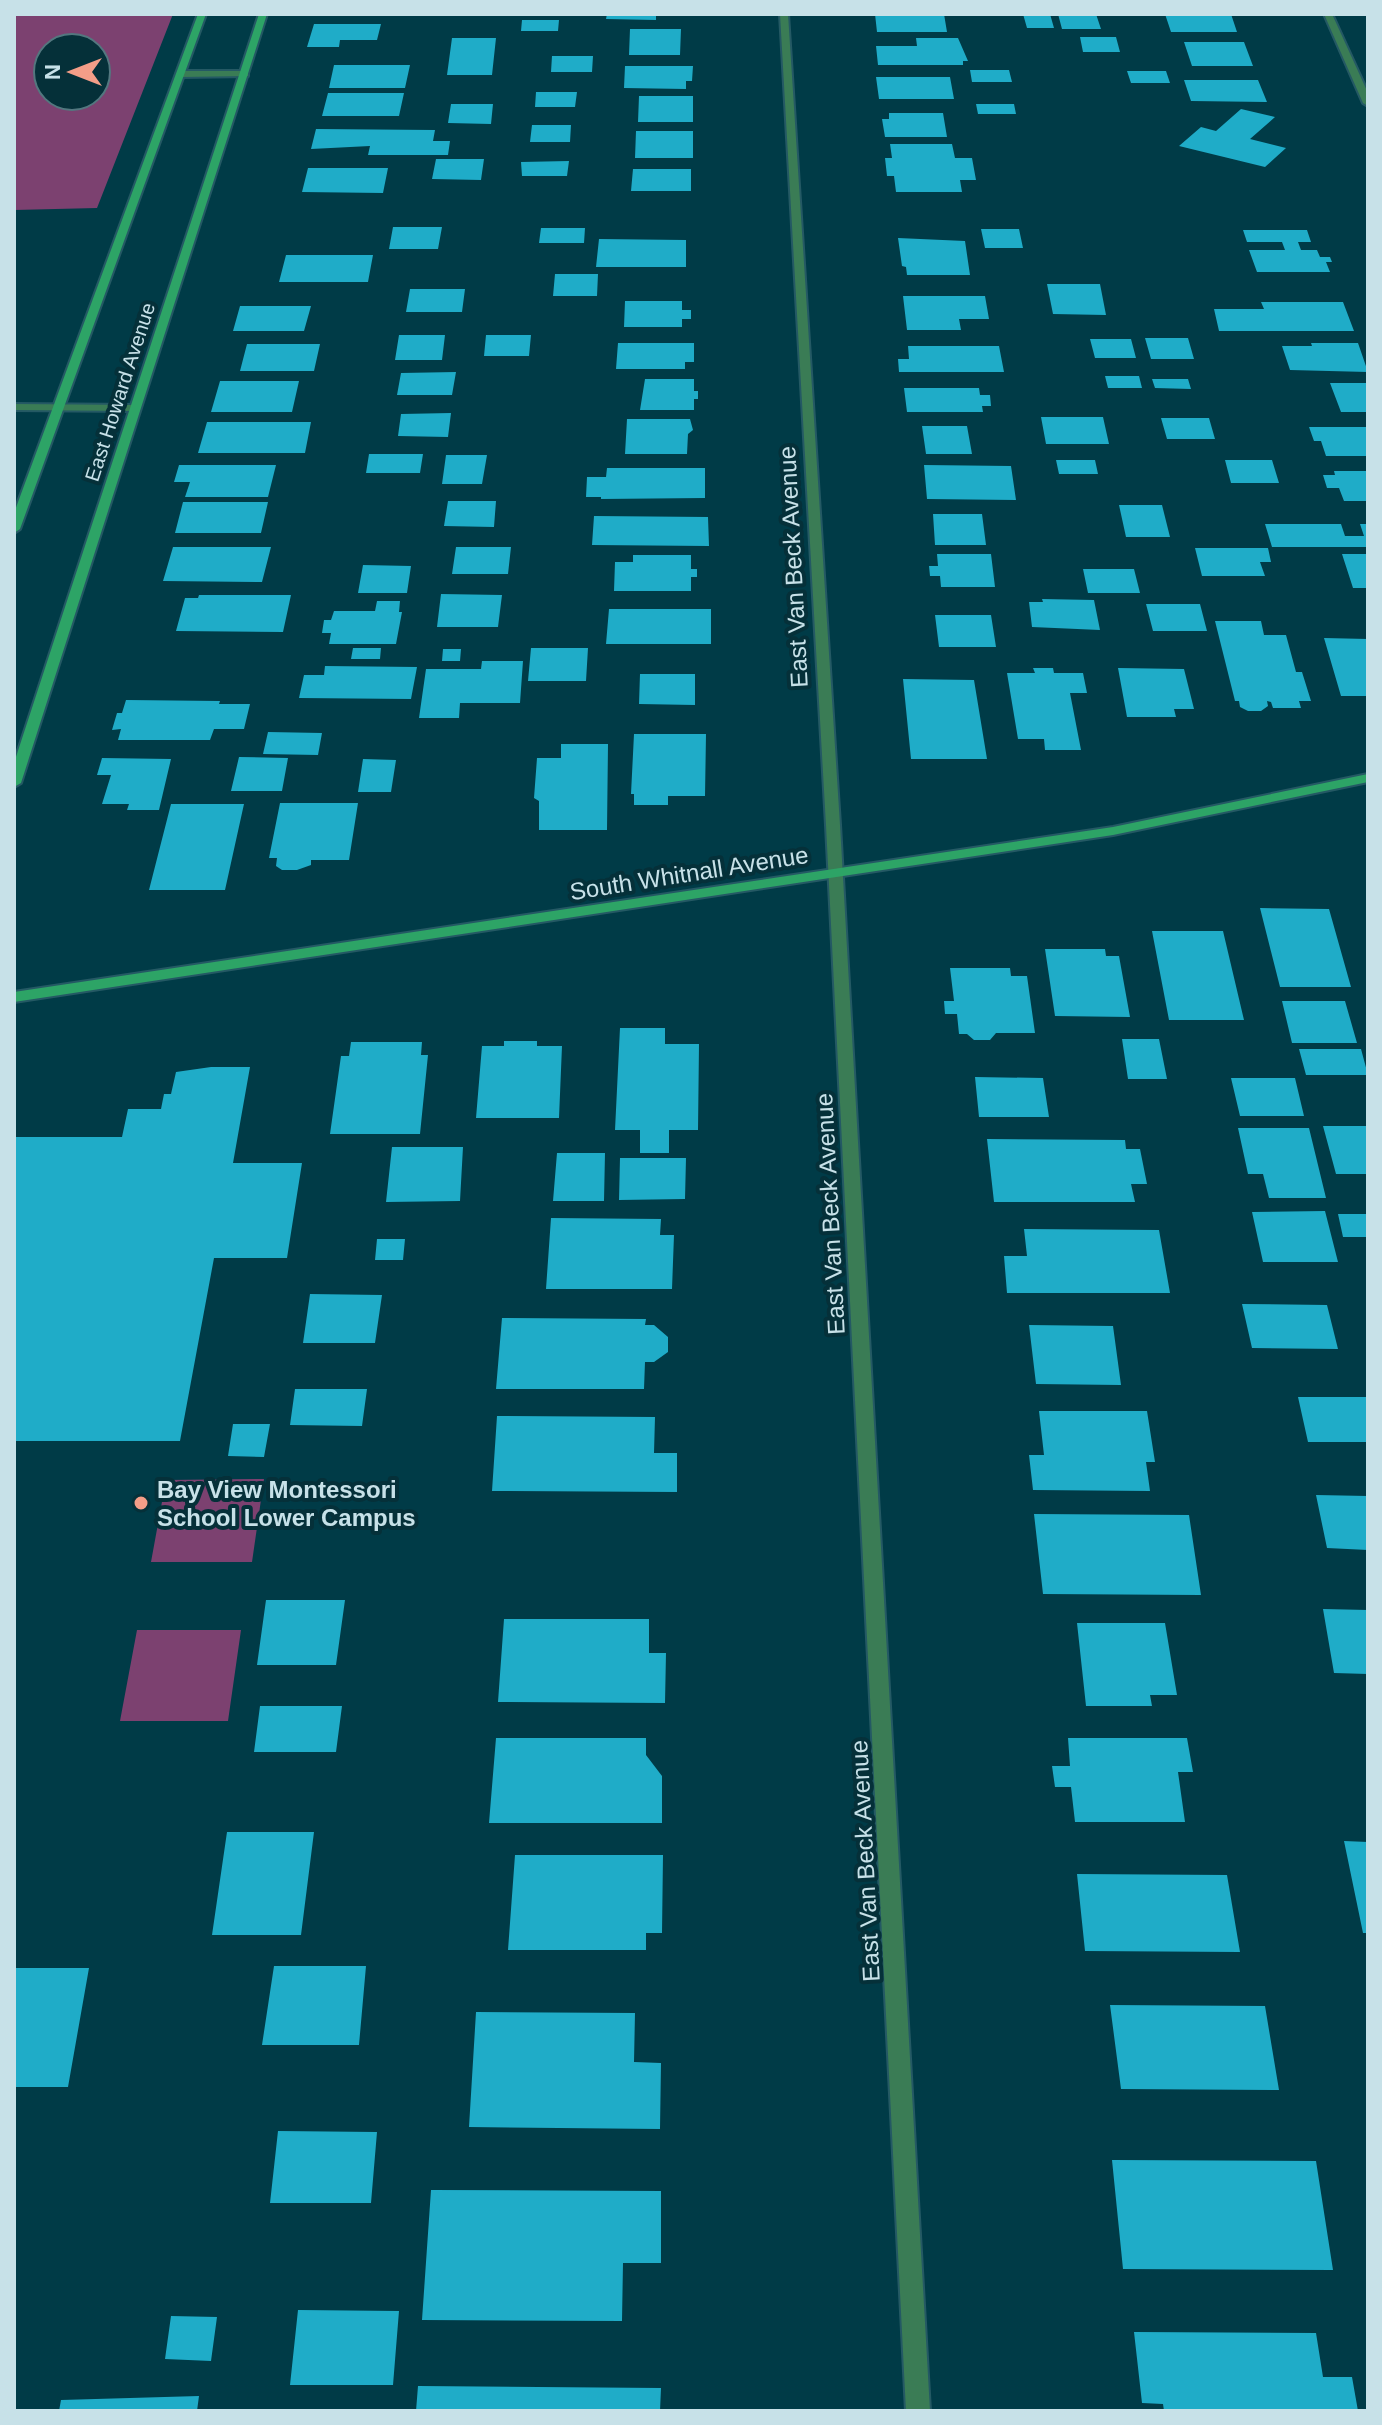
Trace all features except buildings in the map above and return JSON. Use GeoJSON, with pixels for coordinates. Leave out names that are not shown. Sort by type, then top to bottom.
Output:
{"type":"FeatureCollection","features":[{"type":"Feature","properties":{"kind":"main road"},"geometry":{"type":"LineString","coordinates":[[14,529],[202,14]]}},
{"type":"Feature","properties":{"kind":"main road","name":"East Howard Avenue"},"geometry":{"type":"LineString","coordinates":[[14,783],[263,14]]}},
{"type":"Feature","properties":{"kind":"main road","name":"South Whitnall Avenue"},"geometry":{"type":"LineString","coordinates":[[14,997],[1113,831],[1368,778]]}},
{"type":"Feature","properties":{"kind":"street","name":"East Van Beck Avenue"},"geometry":{"type":"LineString","coordinates":[[784,14],[835,874],[918,2411]]}},
{"type":"Feature","properties":{"kind":"street"},"geometry":{"type":"LineString","coordinates":[[1328,14],[1368,103]]}},
{"type":"Feature","properties":{"kind":"street"},"geometry":{"type":"LineString","coordinates":[[180,74],[245,74]]}},
{"type":"Feature","properties":{"kind":"street"},"geometry":{"type":"LineString","coordinates":[[14,407],[135,408]]}},
{"type":"Feature","properties":{"kind":"shaded area"},"geometry":{"type":"Polygon","coordinates":[[[14,14],[173,14],[97,208],[14,210],[14,14]]]}},
{"type":"Feature","properties":{"kind":"shaded area"},"geometry":{"type":"Polygon","coordinates":[[[264,1479],[252,1562],[151,1562],[166,1480],[264,1479]]]}},
{"type":"Feature","properties":{"kind":"shaded area"},"geometry":{"type":"Polygon","coordinates":[[[137,1630],[241,1630],[228,1721],[120,1721],[137,1630]]]}},
{"type":"Feature","properties":{"kind":"place","name":"Bay View Montessori School Lower Campus"},"geometry":{"type":"Point","coordinates":[141,1503]}}]}
